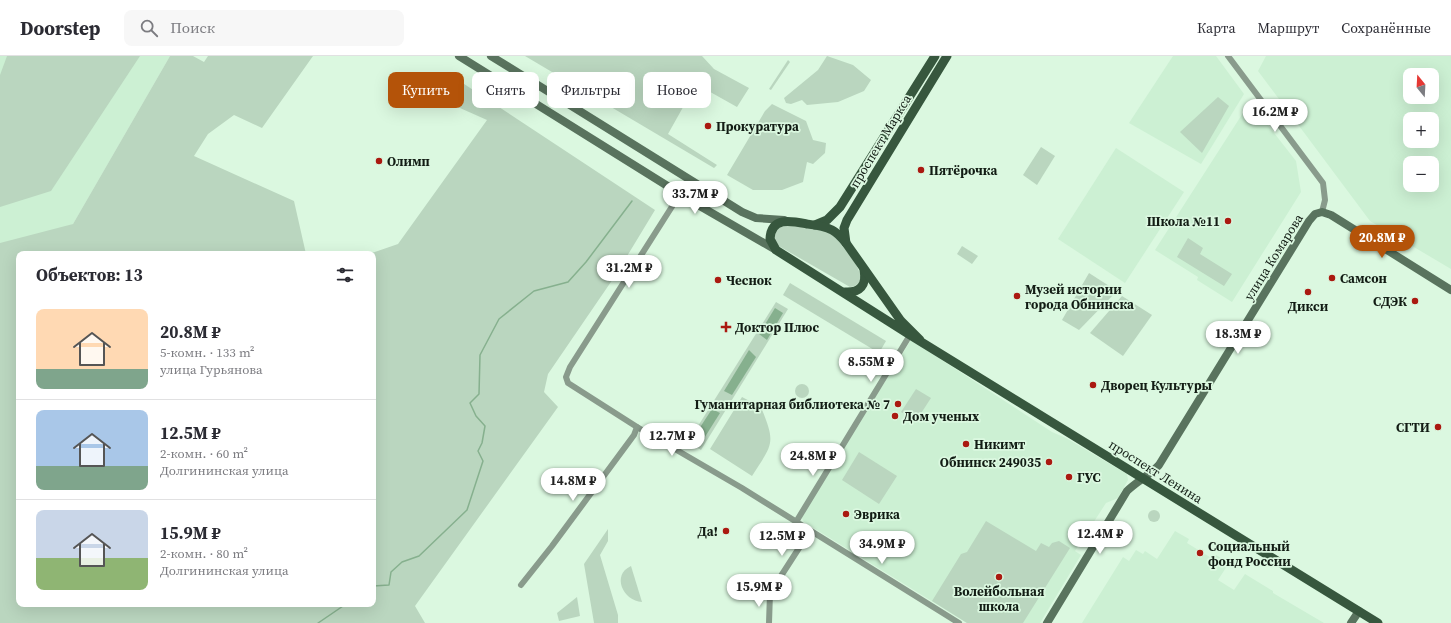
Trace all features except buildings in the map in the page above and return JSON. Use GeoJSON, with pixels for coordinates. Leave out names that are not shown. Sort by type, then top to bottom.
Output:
{"type":"FeatureCollection","features":[{"type":"Feature","properties":{"kind":"main road"},"geometry":{"type":"LineString","coordinates":[[459,56],[680,194],[776,250]]}},
{"type":"Feature","properties":{"kind":"main road"},"geometry":{"type":"LineString","coordinates":[[491,56],[742,212],[756,218],[788,220]]}},
{"type":"Feature","properties":{"kind":"main road","name":"проспект Маркса"},"geometry":{"type":"LineString","coordinates":[[815,225],[827,220],[840,207],[936,56]]}},
{"type":"Feature","properties":{"kind":"main road","name":"проспект Маркса"},"geometry":{"type":"LineString","coordinates":[[846,243],[844,228],[851,214],[947,56]]}},
{"type":"Feature","properties":{"kind":"main road"},"geometry":{"type":"LineString","coordinates":[[840,207],[851,214]]}},
{"type":"Feature","properties":{"kind":"main road"},"geometry":{"type":"LineString","coordinates":[[1322,212],[1331,215],[1451,290]]}},
{"type":"Feature","properties":{"kind":"main road","name":"улица Комарова"},"geometry":{"type":"LineString","coordinates":[[1047,623],[1127,491],[1143,478],[1152,473],[1159,465],[1309,221],[1315,214],[1322,212]]}},
{"type":"Feature","properties":{"kind":"main road"},"geometry":{"type":"LineString","coordinates":[[776,250],[770,239],[772,230],[777,224],[788,220]]}},
{"type":"Feature","properties":{"kind":"main road","name":"проспект Ленина"},"geometry":{"type":"LineString","coordinates":[[788,220],[831,229],[846,243],[901,321],[920,340]]}},
{"type":"Feature","properties":{"kind":"main road","name":"проспект Ленина"},"geometry":{"type":"LineString","coordinates":[[776,250],[845,292],[910,335],[1378,623]]}},
{"type":"Feature","properties":{"kind":"main road"},"geometry":{"type":"LineString","coordinates":[[845,292],[854,293],[864,285],[864,267]]}},
{"type":"Feature","properties":{"kind":"main road"},"geometry":{"type":"LineString","coordinates":[[1352,623],[1359,611]]}},
{"type":"Feature","properties":{"kind":"street"},"geometry":{"type":"LineString","coordinates":[[1228,56],[1323,183],[1325,200],[1322,212]]}},
{"type":"Feature","properties":{"kind":"street"},"geometry":{"type":"LineString","coordinates":[[680,194],[586,340],[566,377],[568,383],[637,427],[742,488],[959,623]]}},
{"type":"Feature","properties":{"kind":"street"},"geometry":{"type":"LineString","coordinates":[[796,522],[910,335]]}},
{"type":"Feature","properties":{"kind":"street"},"geometry":{"type":"LineString","coordinates":[[521,585],[552,546],[634,435],[637,427]]}},
{"type":"Feature","properties":{"kind":"street"},"geometry":{"type":"LineString","coordinates":[[769,623],[770,593],[810,531]]}},
{"type":"Feature","properties":{"kind":"shaded area"},"geometry":{"type":"Polygon","coordinates":[[[0,56],[170,56],[73,224],[24,251],[16,251],[16,290],[0,479],[0,56]]]}},
{"type":"Feature","properties":{"kind":"shaded area"},"geometry":{"type":"Polygon","coordinates":[[[7,56],[140,56],[51,191],[0,207],[0,75],[7,56]]]}},
{"type":"Feature","properties":{"kind":"shaded area"},"geometry":{"type":"Polygon","coordinates":[[[170,56],[193,56],[204,62],[208,56],[313,56],[262,128],[234,115],[208,134],[194,156],[294,201],[305,251],[16,251],[16,607],[376,607],[376,252],[398,244],[487,120],[460,108],[464,108],[464,84],[472,89],[472,108],[500,108],[655,210],[615,276],[548,374],[544,392],[558,407],[415,606],[425,623],[0,623],[0,243],[73,224],[170,56]]]}},
{"type":"Feature","properties":{"kind":"shaded area"},"geometry":{"type":"Polygon","coordinates":[[[525,56],[702,56],[714,69],[749,88],[737,107],[711,92],[711,72],[643,72],[643,108],[683,108],[668,134],[717,165],[714,168],[613,108],[635,108],[635,72],[552,72],[525,56]]]}},
{"type":"Feature","properties":{"kind":"shaded area"},"geometry":{"type":"Polygon","coordinates":[[[827,56],[853,65],[871,80],[864,91],[838,102],[807,105],[802,100],[791,104],[786,103],[784,98],[818,70],[827,56]]]}},
{"type":"Feature","properties":{"kind":"shaded area"},"geometry":{"type":"Polygon","coordinates":[[[1173,56],[1216,56],[1244,94],[1201,164],[1129,123],[1173,56]]]}},
{"type":"Feature","properties":{"kind":"shaded area"},"geometry":{"type":"Polygon","coordinates":[[[1266,56],[1451,56],[1451,269],[1370,221],[1258,71],[1266,56]]]}},
{"type":"Feature","properties":{"kind":"shaded area"},"geometry":{"type":"Polygon","coordinates":[[[788,60],[790,62],[771,90],[769,89],[788,60]]]}},
{"type":"Feature","properties":{"kind":"shaded area"},"geometry":{"type":"Polygon","coordinates":[[[1218,97],[1229,106],[1202,153],[1180,132],[1218,97]]]}},
{"type":"Feature","properties":{"kind":"shaded area","name":"Школа №11"},"geometry":{"type":"Polygon","coordinates":[[[1250,102],[1296,161],[1301,192],[1232,302],[1197,280],[1198,277],[1155,250],[1250,102]]]}},
{"type":"Feature","properties":{"kind":"shaded area"},"geometry":{"type":"Polygon","coordinates":[[[772,104],[806,121],[813,140],[826,143],[825,153],[813,164],[807,162],[803,182],[782,190],[753,190],[727,175],[765,111],[772,104]]]}},
{"type":"Feature","properties":{"kind":"shaded area"},"geometry":{"type":"Polygon","coordinates":[[[1041,147],[1055,156],[1037,185],[1023,175],[1041,147]]]}},
{"type":"Feature","properties":{"kind":"shaded area"},"geometry":{"type":"Polygon","coordinates":[[[1116,148],[1184,192],[1125,283],[1058,239],[1116,148]]]}},
{"type":"Feature","properties":{"kind":"shaded area"},"geometry":{"type":"Polygon","coordinates":[[[790,224],[827,230],[833,234],[860,272],[860,281],[856,285],[850,287],[777,245],[773,238],[776,228],[790,224]]]}},
{"type":"Feature","properties":{"kind":"shaded area"},"geometry":{"type":"Polygon","coordinates":[[[1188,238],[1203,248],[1200,254],[1232,274],[1224,286],[1177,257],[1188,238]]]}},
{"type":"Feature","properties":{"kind":"shaded area"},"geometry":{"type":"Polygon","coordinates":[[[962,246],[978,256],[972,264],[957,254],[962,246]]]}},
{"type":"Feature","properties":{"kind":"shaded area"},"geometry":{"type":"Polygon","coordinates":[[[1089,273],[1117,291],[1079,330],[1062,320],[1089,273]]]}},
{"type":"Feature","properties":{"kind":"shaded area"},"geometry":{"type":"Polygon","coordinates":[[[790,283],[886,341],[879,353],[783,295],[790,283]]]}},
{"type":"Feature","properties":{"kind":"shaded area"},"geometry":{"type":"Polygon","coordinates":[[[1122,296],[1152,315],[1123,356],[1090,333],[1122,296]]]}},
{"type":"Feature","properties":{"kind":"shaded area"},"geometry":{"type":"Polygon","coordinates":[[[776,302],[788,309],[701,450],[688,442],[776,302]]]}},
{"type":"Feature","properties":{"kind":"shaded area"},"geometry":{"type":"Polygon","coordinates":[[[775,308],[783,313],[767,340],[759,334],[775,308]]]}},
{"type":"Feature","properties":{"kind":"shaded area"},"geometry":{"type":"Polygon","coordinates":[[[911,340],[1052,432],[1066,438],[1127,474],[1128,480],[1118,498],[1106,503],[1075,551],[1081,555],[1040,623],[967,623],[804,522],[801,516],[911,340]]]}},
{"type":"Feature","properties":{"kind":"shaded area"},"geometry":{"type":"Polygon","coordinates":[[[749,350],[756,357],[732,395],[724,391],[749,350]]]}},
{"type":"Feature","properties":{"kind":"shaded area"},"geometry":{"type":"Polygon","coordinates":[[[799,384],[805,384],[809,388],[809,394],[805,398],[799,398],[795,394],[795,388],[799,384]]]}},
{"type":"Feature","properties":{"kind":"shaded area"},"geometry":{"type":"Polygon","coordinates":[[[916,389],[931,398],[916,421],[901,412],[916,389]]]}},
{"type":"Feature","properties":{"kind":"shaded area"},"geometry":{"type":"Polygon","coordinates":[[[742,397],[761,407],[766,419],[770,436],[768,449],[752,476],[710,449],[742,397]]]}},
{"type":"Feature","properties":{"kind":"shaded area"},"geometry":{"type":"Polygon","coordinates":[[[712,409],[720,413],[703,440],[695,435],[712,409]]]}},
{"type":"Feature","properties":{"kind":"shaded area"},"geometry":{"type":"Polygon","coordinates":[[[859,452],[897,476],[879,504],[842,480],[859,452]]]}},
{"type":"Feature","properties":{"kind":"shaded area"},"geometry":{"type":"Polygon","coordinates":[[[1154,510],[1158,512],[1160,516],[1158,520],[1154,522],[1150,520],[1148,516],[1150,512],[1154,510]]]}},
{"type":"Feature","properties":{"kind":"shaded area","name":"Волейбольная школа"},"geometry":{"type":"Polygon","coordinates":[[[986,521],[1036,551],[1041,543],[1049,547],[1052,543],[1059,541],[1070,548],[1023,623],[967,623],[932,601],[961,554],[967,552],[986,521]]]}},
{"type":"Feature","properties":{"kind":"shaded area"},"geometry":{"type":"Polygon","coordinates":[[[608,529],[608,541],[600,555],[618,615],[618,623],[594,623],[584,564],[608,529]]]}},
{"type":"Feature","properties":{"kind":"shaded area"},"geometry":{"type":"Polygon","coordinates":[[[1175,531],[1189,539],[1187,543],[1213,559],[1216,555],[1229,563],[1218,580],[1234,590],[1245,574],[1273,591],[1273,593],[1324,623],[1082,623],[1123,557],[1129,561],[1136,550],[1143,554],[1145,551],[1157,559],[1175,531]]]}},
{"type":"Feature","properties":{"kind":"shaded area"},"geometry":{"type":"Polygon","coordinates":[[[631,566],[642,602],[635,601],[629,597],[622,587],[622,575],[625,570],[631,566]]]}},
{"type":"Feature","properties":{"kind":"shaded area"},"geometry":{"type":"Polygon","coordinates":[[[577,597],[580,616],[559,621],[557,613],[577,597]]]}},
{"type":"Feature","properties":{"kind":"waterway"},"geometry":{"type":"LineString","coordinates":[[376,586],[389,585],[391,572],[402,562],[419,556],[467,510],[483,461],[478,451],[482,443],[485,426],[476,416],[470,403],[479,394],[480,355],[499,319],[534,291],[568,282],[586,262],[632,201]]}},
{"type":"Feature","properties":{"kind":"waterway"},"geometry":{"type":"LineString","coordinates":[[318,623],[342,607]]}},
{"type":"Feature","properties":{"kind":"place","name":"Прокуратура"},"geometry":{"type":"Point","coordinates":[708,126]}},
{"type":"Feature","properties":{"kind":"place","name":"Олимп"},"geometry":{"type":"Point","coordinates":[379,161]}},
{"type":"Feature","properties":{"kind":"place","name":"Пятёрочка"},"geometry":{"type":"Point","coordinates":[921,170]}},
{"type":"Feature","properties":{"kind":"place","name":"Школа №11"},"geometry":{"type":"Point","coordinates":[1228,221]}},
{"type":"Feature","properties":{"kind":"place","name":"Самсон"},"geometry":{"type":"Point","coordinates":[1332,278]}},
{"type":"Feature","properties":{"kind":"place","name":"Чеснок"},"geometry":{"type":"Point","coordinates":[718,280]}},
{"type":"Feature","properties":{"kind":"place","name":"Дикси"},"geometry":{"type":"Point","coordinates":[1308,292]}},
{"type":"Feature","properties":{"kind":"place","name":"Музей истории города Обнинска"},"geometry":{"type":"Point","coordinates":[1017,296]}},
{"type":"Feature","properties":{"kind":"place","name":"СДЭК"},"geometry":{"type":"Point","coordinates":[1415,301]}},
{"type":"Feature","properties":{"kind":"place","name":"Доктор Плюс"},"geometry":{"type":"Point","coordinates":[726,327]}},
{"type":"Feature","properties":{"kind":"place","name":"Дворец Культуры"},"geometry":{"type":"Point","coordinates":[1093,385]}},
{"type":"Feature","properties":{"kind":"place","name":"Гуманитарная библиотека № 7"},"geometry":{"type":"Point","coordinates":[898,404]}},
{"type":"Feature","properties":{"kind":"place","name":"Дом ученых"},"geometry":{"type":"Point","coordinates":[895,416]}},
{"type":"Feature","properties":{"kind":"place","name":"СГТИ"},"geometry":{"type":"Point","coordinates":[1438,427]}},
{"type":"Feature","properties":{"kind":"place","name":"Никимт"},"geometry":{"type":"Point","coordinates":[966,444]}},
{"type":"Feature","properties":{"kind":"place","name":"Обнинск 249035"},"geometry":{"type":"Point","coordinates":[1049,462]}},
{"type":"Feature","properties":{"kind":"place","name":"ГУС"},"geometry":{"type":"Point","coordinates":[1069,477]}},
{"type":"Feature","properties":{"kind":"place","name":"Эврика"},"geometry":{"type":"Point","coordinates":[846,514]}},
{"type":"Feature","properties":{"kind":"place","name":"Да!"},"geometry":{"type":"Point","coordinates":[726,531]}},
{"type":"Feature","properties":{"kind":"place","name":"Социальный фонд России"},"geometry":{"type":"Point","coordinates":[1200,553]}},
{"type":"Feature","properties":{"kind":"place","name":"Волейбольная школа"},"geometry":{"type":"Point","coordinates":[999,577]}}]}
